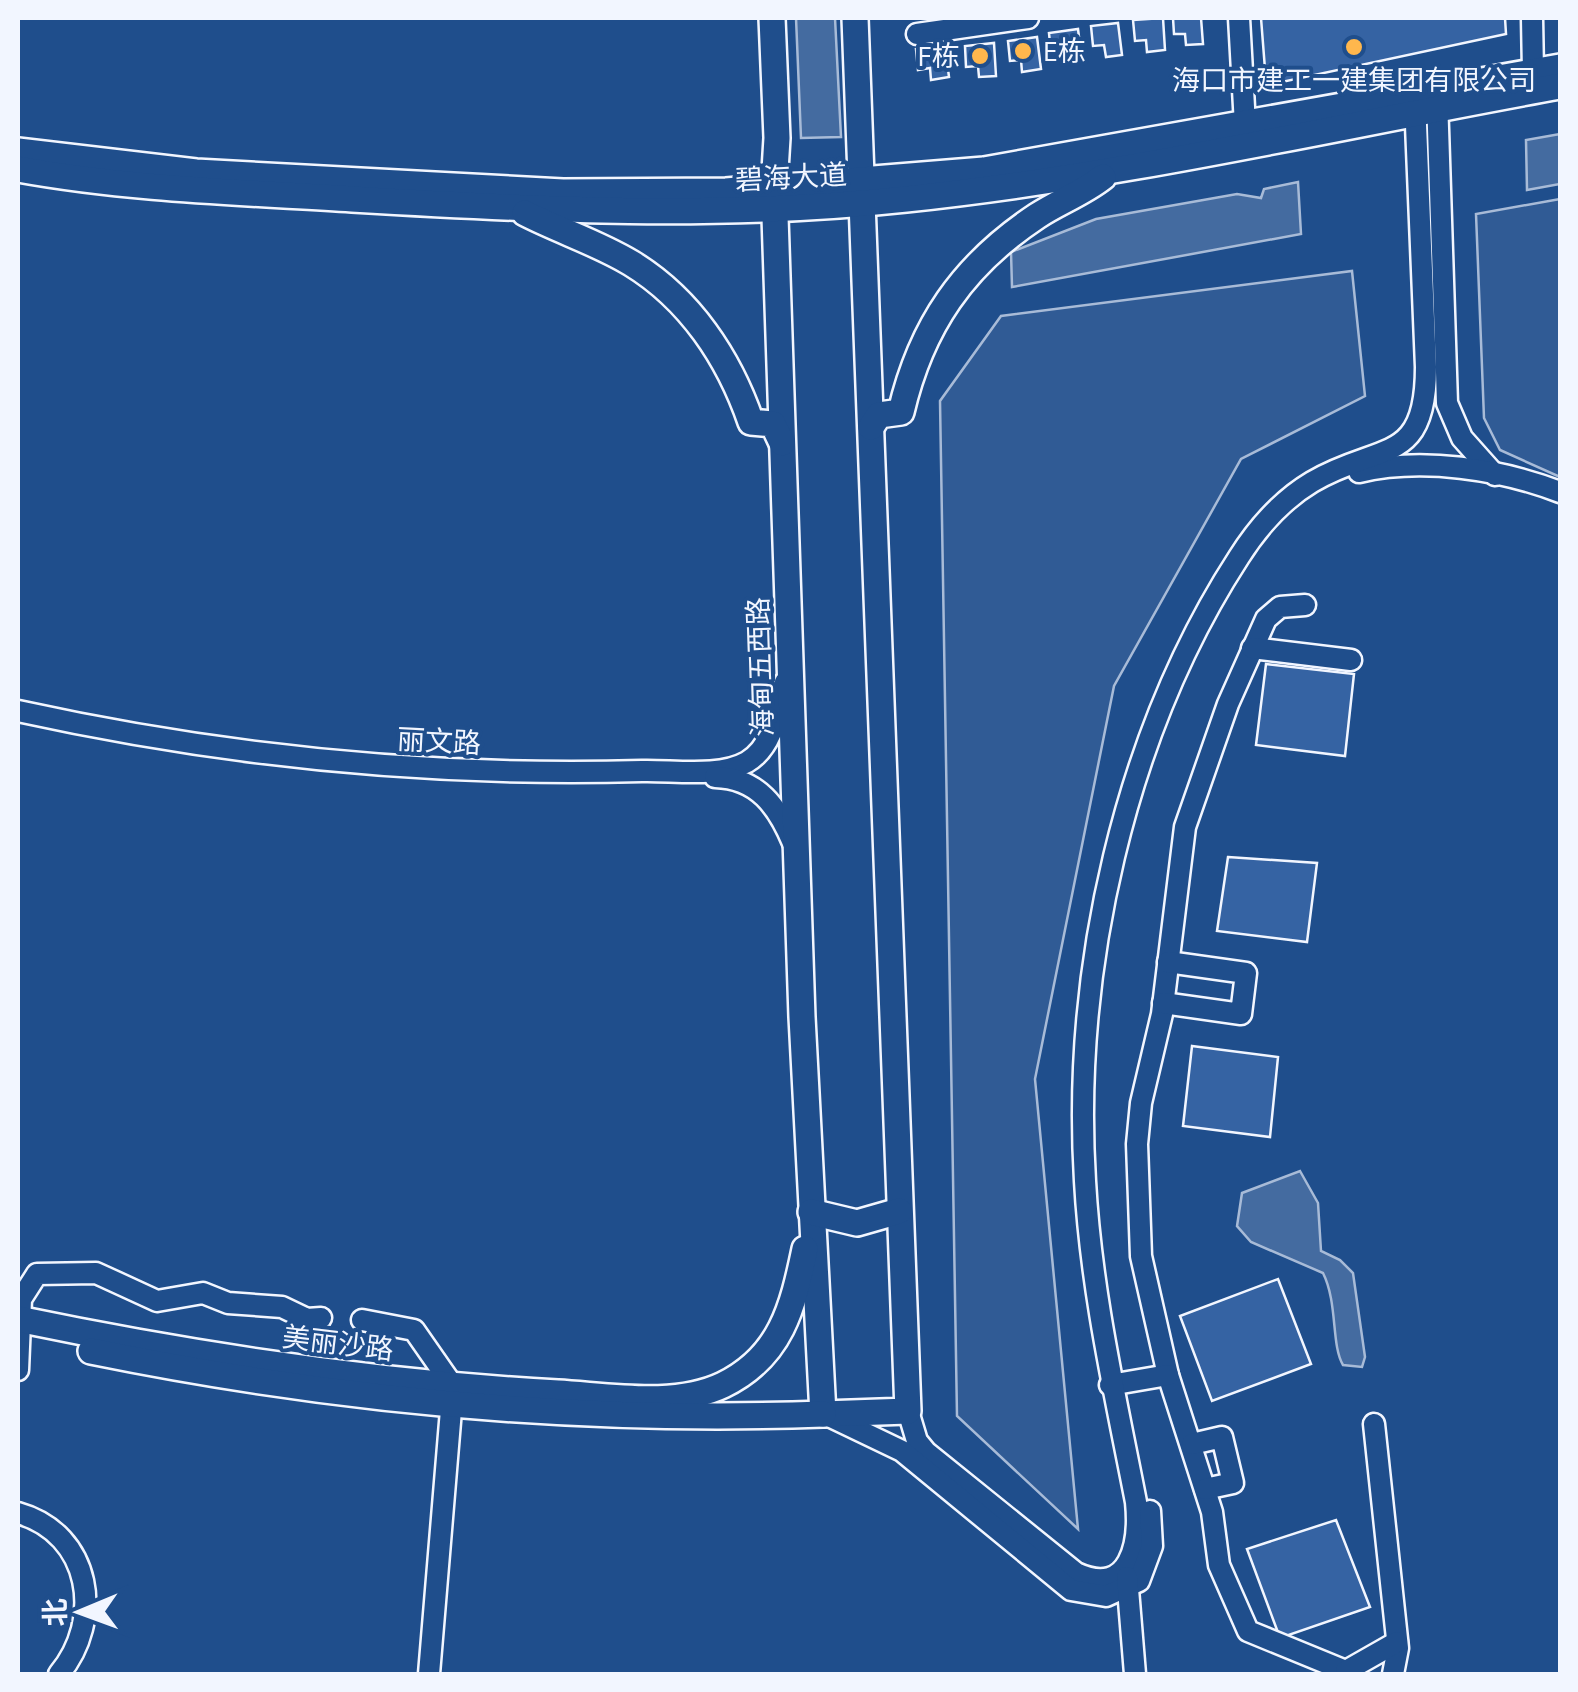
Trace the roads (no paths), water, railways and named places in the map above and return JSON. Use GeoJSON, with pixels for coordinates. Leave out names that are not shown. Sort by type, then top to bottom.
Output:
{"type":"FeatureCollection","features":[{"type":"Feature","properties":{"kind":"main road","name":"海甸五西路"},"geometry":{"type":"LineString","coordinates":[[772,18],[782,445],[811,1216],[823,1414]]}},
{"type":"Feature","properties":{"kind":"main road"},"geometry":{"type":"LineString","coordinates":[[655,1406],[823,1414],[908,1411],[855,18]]}},
{"type":"Feature","properties":{"kind":"main road","name":"碧海大道"},"geometry":{"type":"LineString","coordinates":[[18,168],[193,190],[655,212],[774,198],[1113,170],[1426,102],[1560,66]]}},
{"type":"Feature","properties":{"kind":"main road","name":"碧海大道"},"geometry":{"type":"LineString","coordinates":[[862,192],[1245,125],[1560,86]]}},
{"type":"Feature","properties":{"kind":"main road","name":"碧海大道"},"geometry":{"type":"LineString","coordinates":[[18,151],[162,170],[563,192],[774,198]]}},
{"type":"Feature","properties":{"kind":"main road"},"geometry":{"type":"LineString","coordinates":[[871,427],[880,415],[901,412],[924,338],[940,309],[976,263],[1036,216],[1113,170]]}},
{"type":"Feature","properties":{"kind":"main road"},"geometry":{"type":"LineString","coordinates":[[516,208],[631,263],[665,287],[707,334],[751,422],[773,424],[782,445]]}},
{"type":"Feature","properties":{"kind":"main road"},"geometry":{"type":"LineString","coordinates":[[655,1406],[709,1391],[740,1376],[767,1354],[786,1324],[811,1216],[857,1223],[899,1223]]}},
{"type":"Feature","properties":{"kind":"main road","name":"美丽沙路"},"geometry":{"type":"LineString","coordinates":[[18,1328],[272,1384],[655,1406]]}},
{"type":"Feature","properties":{"kind":"street"},"geometry":{"type":"LineString","coordinates":[[917,34],[1028,18]]}},
{"type":"Feature","properties":{"kind":"street"},"geometry":{"type":"LineString","coordinates":[[1239,18],[1245,125]]}},
{"type":"Feature","properties":{"kind":"street"},"geometry":{"type":"LineString","coordinates":[[1532,18],[1532,72]]}},
{"type":"Feature","properties":{"kind":"street"},"geometry":{"type":"LineString","coordinates":[[1426,102],[1447,403],[1462,438],[1496,475]]}},
{"type":"Feature","properties":{"kind":"street"},"geometry":{"type":"LineString","coordinates":[[823,1414],[902,1451],[1070,1590],[1092,1597],[1148,1565],[1152,1527],[1115,1384],[1094,1282],[1084,1150],[1087,1046],[1109,888],[1137,784],[1163,710],[1239,557],[1293,494],[1340,469],[1394,448],[1420,422],[1426,405],[1426,102]]}},
{"type":"Feature","properties":{"kind":"street"},"geometry":{"type":"LineString","coordinates":[[1115,1384],[1096,1216],[1094,1082],[1108,944],[1123,866],[1176,704],[1247,560],[1264,537],[1310,495],[1377,468],[1420,466],[1496,475],[1560,492]]}},
{"type":"Feature","properties":{"kind":"street"},"geometry":{"type":"LineString","coordinates":[[1305,605],[1272,610],[1252,648],[1185,826],[1163,1004],[1142,1102],[1138,1144],[1142,1256],[1168,1375],[1217,1531],[1219,1565],[1248,1630],[1349,1673],[1397,1642]]}},
{"type":"Feature","properties":{"kind":"street"},"geometry":{"type":"LineString","coordinates":[[1252,648],[1351,660]]}},
{"type":"Feature","properties":{"kind":"street","name":"丽文路"},"geometry":{"type":"LineString","coordinates":[[18,711],[216,749],[337,762],[532,773],[720,769],[751,759],[764,744],[774,724],[790,660]]}},
{"type":"Feature","properties":{"kind":"street","name":"丽文路"},"geometry":{"type":"LineString","coordinates":[[18,720],[217,757],[368,772],[519,779],[736,778],[754,786],[772,805],[797,854]]}},
{"type":"Feature","properties":{"kind":"street"},"geometry":{"type":"LineString","coordinates":[[1163,1004],[1241,1014],[1246,973],[1168,962]]}},
{"type":"Feature","properties":{"kind":"street"},"geometry":{"type":"LineString","coordinates":[[18,1370],[18,1328],[26,1284],[36,1274],[58,1271],[110,1277],[157,1301],[203,1294],[228,1304],[282,1307],[307,1319],[321,1318]]}},
{"type":"Feature","properties":{"kind":"street"},"geometry":{"type":"LineString","coordinates":[[362,1320],[414,1330],[453,1395],[429,1674]]}},
{"type":"Feature","properties":{"kind":"street"},"geometry":{"type":"LineString","coordinates":[[1115,1384],[1168,1375]]}},
{"type":"Feature","properties":{"kind":"street"},"geometry":{"type":"LineString","coordinates":[[908,1411],[917,1441],[926,1452],[1054,1559],[1085,1578],[1121,1581]]}},
{"type":"Feature","properties":{"kind":"street"},"geometry":{"type":"LineString","coordinates":[[1374,1424],[1397,1642],[1393,1674]]}},
{"type":"Feature","properties":{"kind":"street"},"geometry":{"type":"LineString","coordinates":[[1192,1444],[1222,1437],[1234,1483],[1205,1488]]}},
{"type":"Feature","properties":{"kind":"street"},"geometry":{"type":"LineString","coordinates":[[18,1513],[59,1536],[78,1563],[87,1594],[86,1625],[62,1674]]}},
{"type":"Feature","properties":{"kind":"street"},"geometry":{"type":"LineString","coordinates":[[1121,1581],[1122,1674]]}},
{"type":"Feature","properties":{"kind":"street"},"geometry":{"type":"LineString","coordinates":[[1121,1581],[1135,1674]]}},
{"type":"Feature","properties":{"kind":"place","name":"海口市建工一建集团有限公司"},"geometry":{"type":"Point","coordinates":[1354,47]}},
{"type":"Feature","properties":{"kind":"place","name":"E栋"},"geometry":{"type":"Point","coordinates":[1023,51]}},
{"type":"Feature","properties":{"kind":"place","name":"F栋"},"geometry":{"type":"Point","coordinates":[980,56]}}]}
